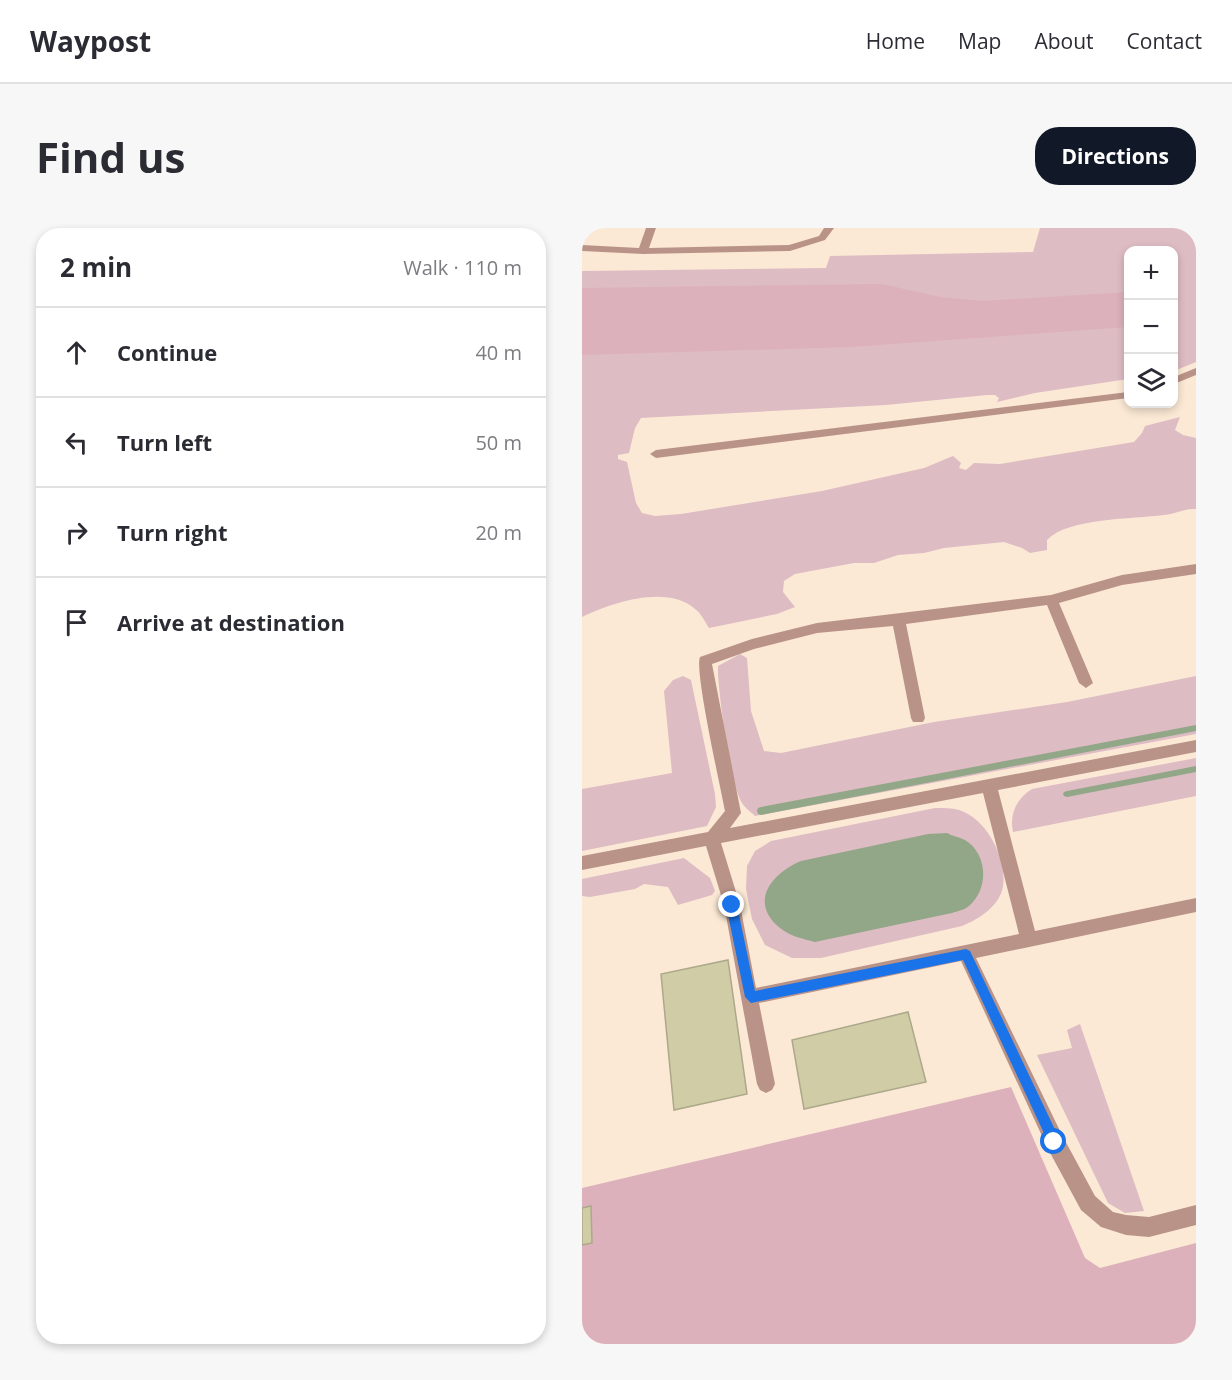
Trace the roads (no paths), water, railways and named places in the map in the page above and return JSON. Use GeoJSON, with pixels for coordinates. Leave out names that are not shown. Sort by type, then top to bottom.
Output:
{"type":"FeatureCollection","features":[{"type":"Feature","properties":{"kind":"lane"},"geometry":{"type":"LineString","coordinates":[[643,250],[651,228]]}},
{"type":"Feature","properties":{"kind":"lane"},"geometry":{"type":"LineString","coordinates":[[582,248],[643,250],[790,248],[822,238],[829,228]]}},
{"type":"Feature","properties":{"kind":"lane"},"geometry":{"type":"LineString","coordinates":[[1178,379],[1196,371]]}},
{"type":"Feature","properties":{"kind":"lane"},"geometry":{"type":"LineString","coordinates":[[656,454],[1124,396]]}},
{"type":"Feature","properties":{"kind":"lane"},"geometry":{"type":"LineString","coordinates":[[712,839],[733,813],[705,661],[752,644],[817,627],[899,620],[1051,600],[1122,580],[1196,569]]}},
{"type":"Feature","properties":{"kind":"lane"},"geometry":{"type":"LineString","coordinates":[[1051,600],[1086,683]]}},
{"type":"Feature","properties":{"kind":"lane"},"geometry":{"type":"LineString","coordinates":[[899,620],[918,718]]}},
{"type":"Feature","properties":{"kind":"lane"},"geometry":{"type":"LineString","coordinates":[[582,863],[1196,746]]}},
{"type":"Feature","properties":{"kind":"lane"},"geometry":{"type":"LineString","coordinates":[[989,786],[1029,940]]}},
{"type":"Feature","properties":{"kind":"lane"},"geometry":{"type":"LineString","coordinates":[[712,839],[732,905],[766,1084]]}},
{"type":"Feature","properties":{"kind":"lane"},"geometry":{"type":"LineString","coordinates":[[751,997],[1196,905]]}},
{"type":"Feature","properties":{"kind":"lane"},"geometry":{"type":"LineString","coordinates":[[966,954],[1054,1142],[1088,1203],[1108,1220],[1126,1226],[1149,1227],[1196,1215]]}},
{"type":"Feature","properties":{"kind":"waterway"},"geometry":{"type":"LineString","coordinates":[[761,811],[1196,728]]}},
{"type":"Feature","properties":{"kind":"waterway"},"geometry":{"type":"LineString","coordinates":[[1067,794],[1196,769]]}}]}
